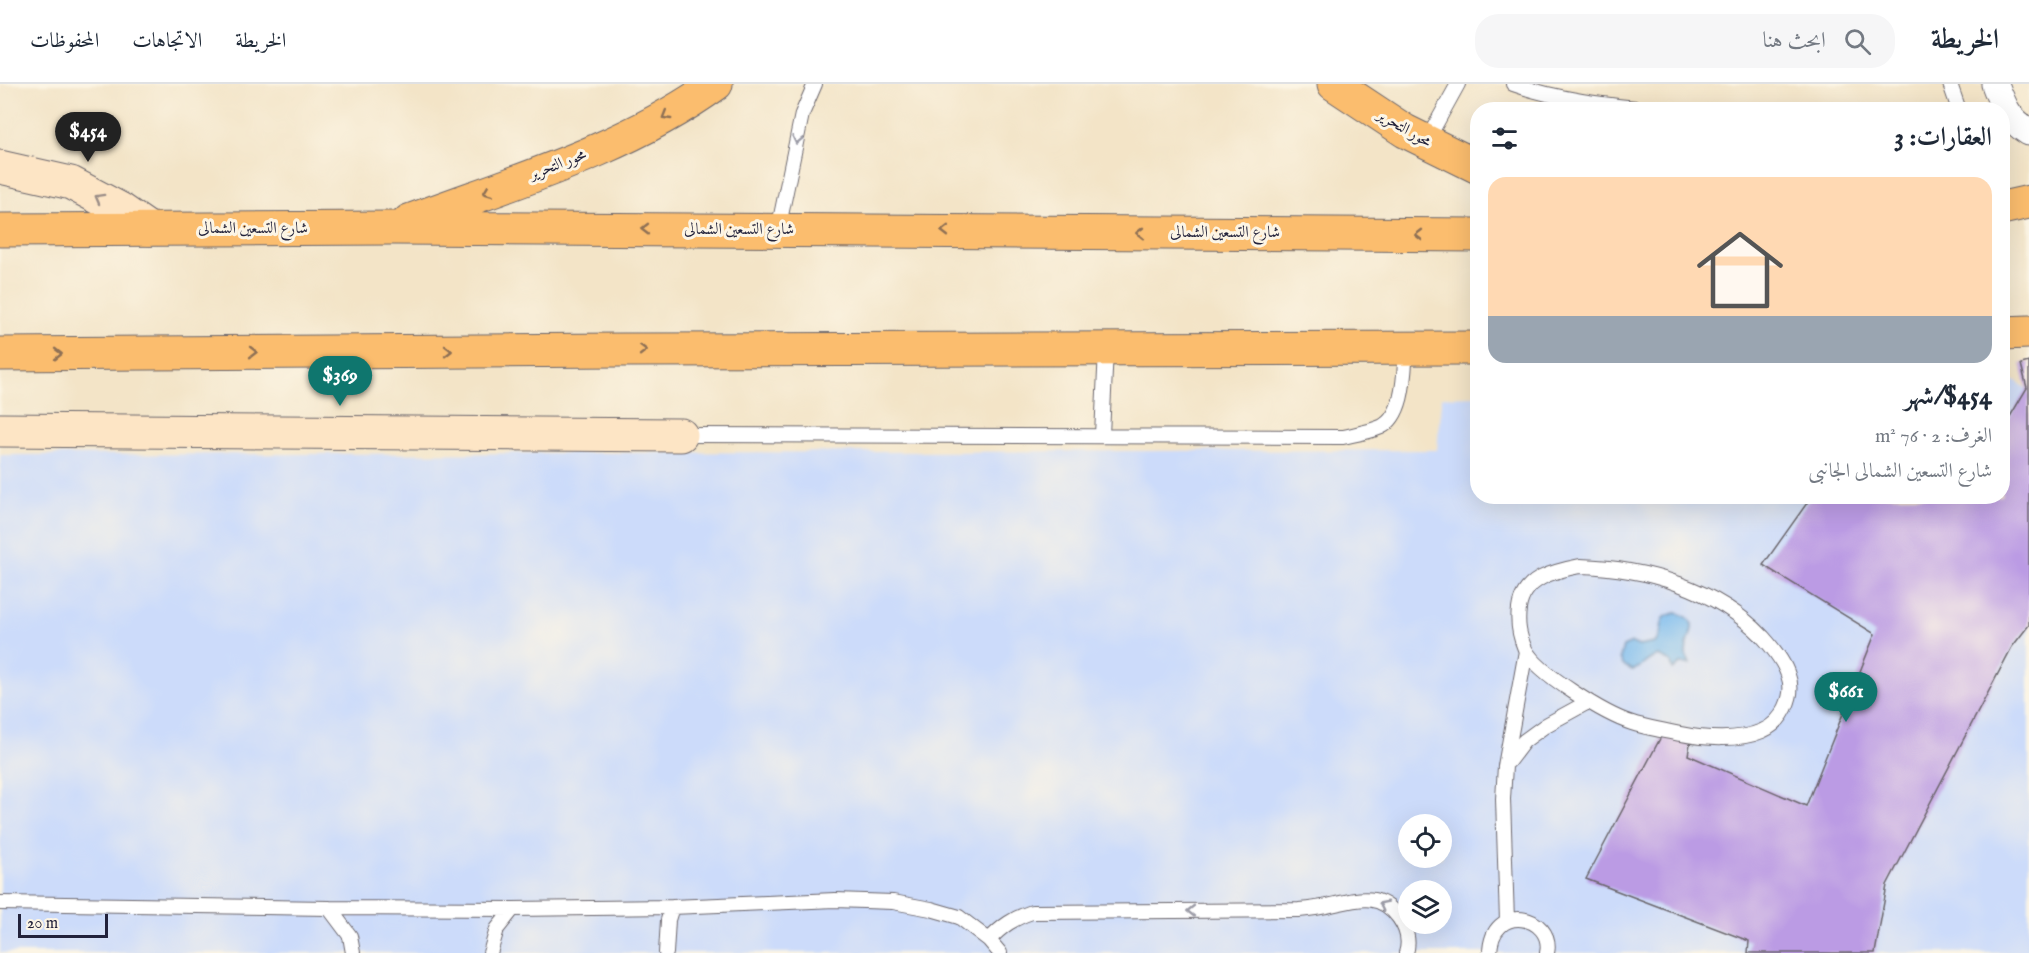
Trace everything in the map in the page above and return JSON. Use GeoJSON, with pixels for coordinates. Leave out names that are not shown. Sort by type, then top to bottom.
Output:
{"type":"FeatureCollection","features":[{"type":"Feature","properties":{"kind":"main road","name":"محور التحرير"},"geometry":{"type":"LineString","coordinates":[[392,228],[601,149],[652,124],[716,84]]}},
{"type":"Feature","properties":{"kind":"main road","name":"محور التحرير"},"geometry":{"type":"LineString","coordinates":[[1334,84],[1426,142],[1470,163]]}},
{"type":"Feature","properties":{"kind":"main road"},"geometry":{"type":"LineString","coordinates":[[2010,206],[2029,202]]}},
{"type":"Feature","properties":{"kind":"main road","name":"شارع التسعين الشمالى"},"geometry":{"type":"LineString","coordinates":[[0,230],[392,228],[1470,235]]}},
{"type":"Feature","properties":{"kind":"main road"},"geometry":{"type":"LineString","coordinates":[[2010,333],[2029,332]]}},
{"type":"Feature","properties":{"kind":"main road"},"geometry":{"type":"LineString","coordinates":[[0,354],[1470,348]]}},
{"type":"Feature","properties":{"kind":"street"},"geometry":{"type":"LineString","coordinates":[[1995,84],[2001,102]]}},
{"type":"Feature","properties":{"kind":"street"},"geometry":{"type":"LineString","coordinates":[[2010,118],[2029,132]]}},
{"type":"Feature","properties":{"kind":"street"},"geometry":{"type":"LineString","coordinates":[[0,167],[71,183],[120,209],[149,229]]}},
{"type":"Feature","properties":{"kind":"street"},"geometry":{"type":"LineString","coordinates":[[0,430],[681,435]]}},
{"type":"Feature","properties":{"kind":"lane"},"geometry":{"type":"LineString","coordinates":[[778,230],[802,114],[814,84]]}},
{"type":"Feature","properties":{"kind":"lane"},"geometry":{"type":"LineString","coordinates":[[1426,142],[1458,84]]}},
{"type":"Feature","properties":{"kind":"lane"},"geometry":{"type":"LineString","coordinates":[[1513,84],[1566,98],[1593,102]]}},
{"type":"Feature","properties":{"kind":"lane"},"geometry":{"type":"LineString","coordinates":[[1950,84],[1956,102]]}},
{"type":"Feature","properties":{"kind":"lane"},"geometry":{"type":"LineString","coordinates":[[681,435],[1343,436],[1383,426],[1395,414],[1402,393],[1406,348]]}},
{"type":"Feature","properties":{"kind":"lane"},"geometry":{"type":"LineString","coordinates":[[1102,435],[1106,349]]}},
{"type":"Feature","properties":{"kind":"lane"},"geometry":{"type":"LineString","coordinates":[[1580,566],[1608,567],[1666,579],[1696,591],[1743,619],[1763,638],[1789,676],[1790,694],[1781,718],[1762,731],[1735,737],[1693,737],[1659,730],[1630,723],[1588,702],[1543,669],[1526,651],[1517,625],[1521,599],[1532,582],[1554,571],[1580,566]]}},
{"type":"Feature","properties":{"kind":"lane"},"geometry":{"type":"LineString","coordinates":[[1507,921],[1503,799],[1505,766],[1526,651]]}},
{"type":"Feature","properties":{"kind":"lane"},"geometry":{"type":"LineString","coordinates":[[1505,766],[1524,741],[1546,725],[1588,702]]}},
{"type":"Feature","properties":{"kind":"lane"},"geometry":{"type":"LineString","coordinates":[[989,940],[1000,928],[1015,918],[1032,912],[1299,910],[1354,899],[1375,900],[1393,909],[1404,926],[1408,946],[1406,953]]}},
{"type":"Feature","properties":{"kind":"lane"},"geometry":{"type":"LineString","coordinates":[[0,903],[513,909],[672,907],[835,900],[893,902],[959,917],[989,940],[1000,953]]}},
{"type":"Feature","properties":{"kind":"lane"},"geometry":{"type":"LineString","coordinates":[[666,953],[668,920],[672,907]]}},
{"type":"Feature","properties":{"kind":"lane"},"geometry":{"type":"LineString","coordinates":[[329,908],[350,936],[353,953]]}},
{"type":"Feature","properties":{"kind":"lane"},"geometry":{"type":"LineString","coordinates":[[490,953],[497,929],[513,909]]}},
{"type":"Feature","properties":{"kind":"lane"},"geometry":{"type":"LineString","coordinates":[[1490,953],[1493,933],[1507,921],[1525,919],[1541,928],[1549,944],[1547,953]]}},
{"type":"Feature","properties":{"kind":"shaded area"},"geometry":{"type":"Polygon","coordinates":[[[2010,381],[2016,381],[2029,390],[2029,953],[0,953],[0,455],[1437,450],[1442,397],[1470,396],[1470,504],[2010,504],[2010,381]]]}},
{"type":"Feature","properties":{"kind":"water"},"geometry":{"type":"Polygon","coordinates":[[[1677,613],[1686,616],[1692,626],[1686,649],[1690,664],[1680,664],[1673,670],[1671,662],[1659,656],[1651,658],[1639,668],[1632,670],[1623,665],[1620,658],[1623,647],[1632,643],[1639,646],[1655,643],[1661,633],[1665,617],[1677,613]]]}},
{"type":"Feature","properties":{"kind":"building"},"geometry":{"type":"Polygon","coordinates":[[[2029,362],[2029,625],[2012,647],[1887,885],[1875,953],[1748,953],[1749,941],[1586,879],[1663,733],[1691,738],[1688,755],[1806,806],[1875,634],[1763,565],[1806,504],[2010,504],[2010,417],[2027,388],[2021,364],[2029,362]]]}}]}
